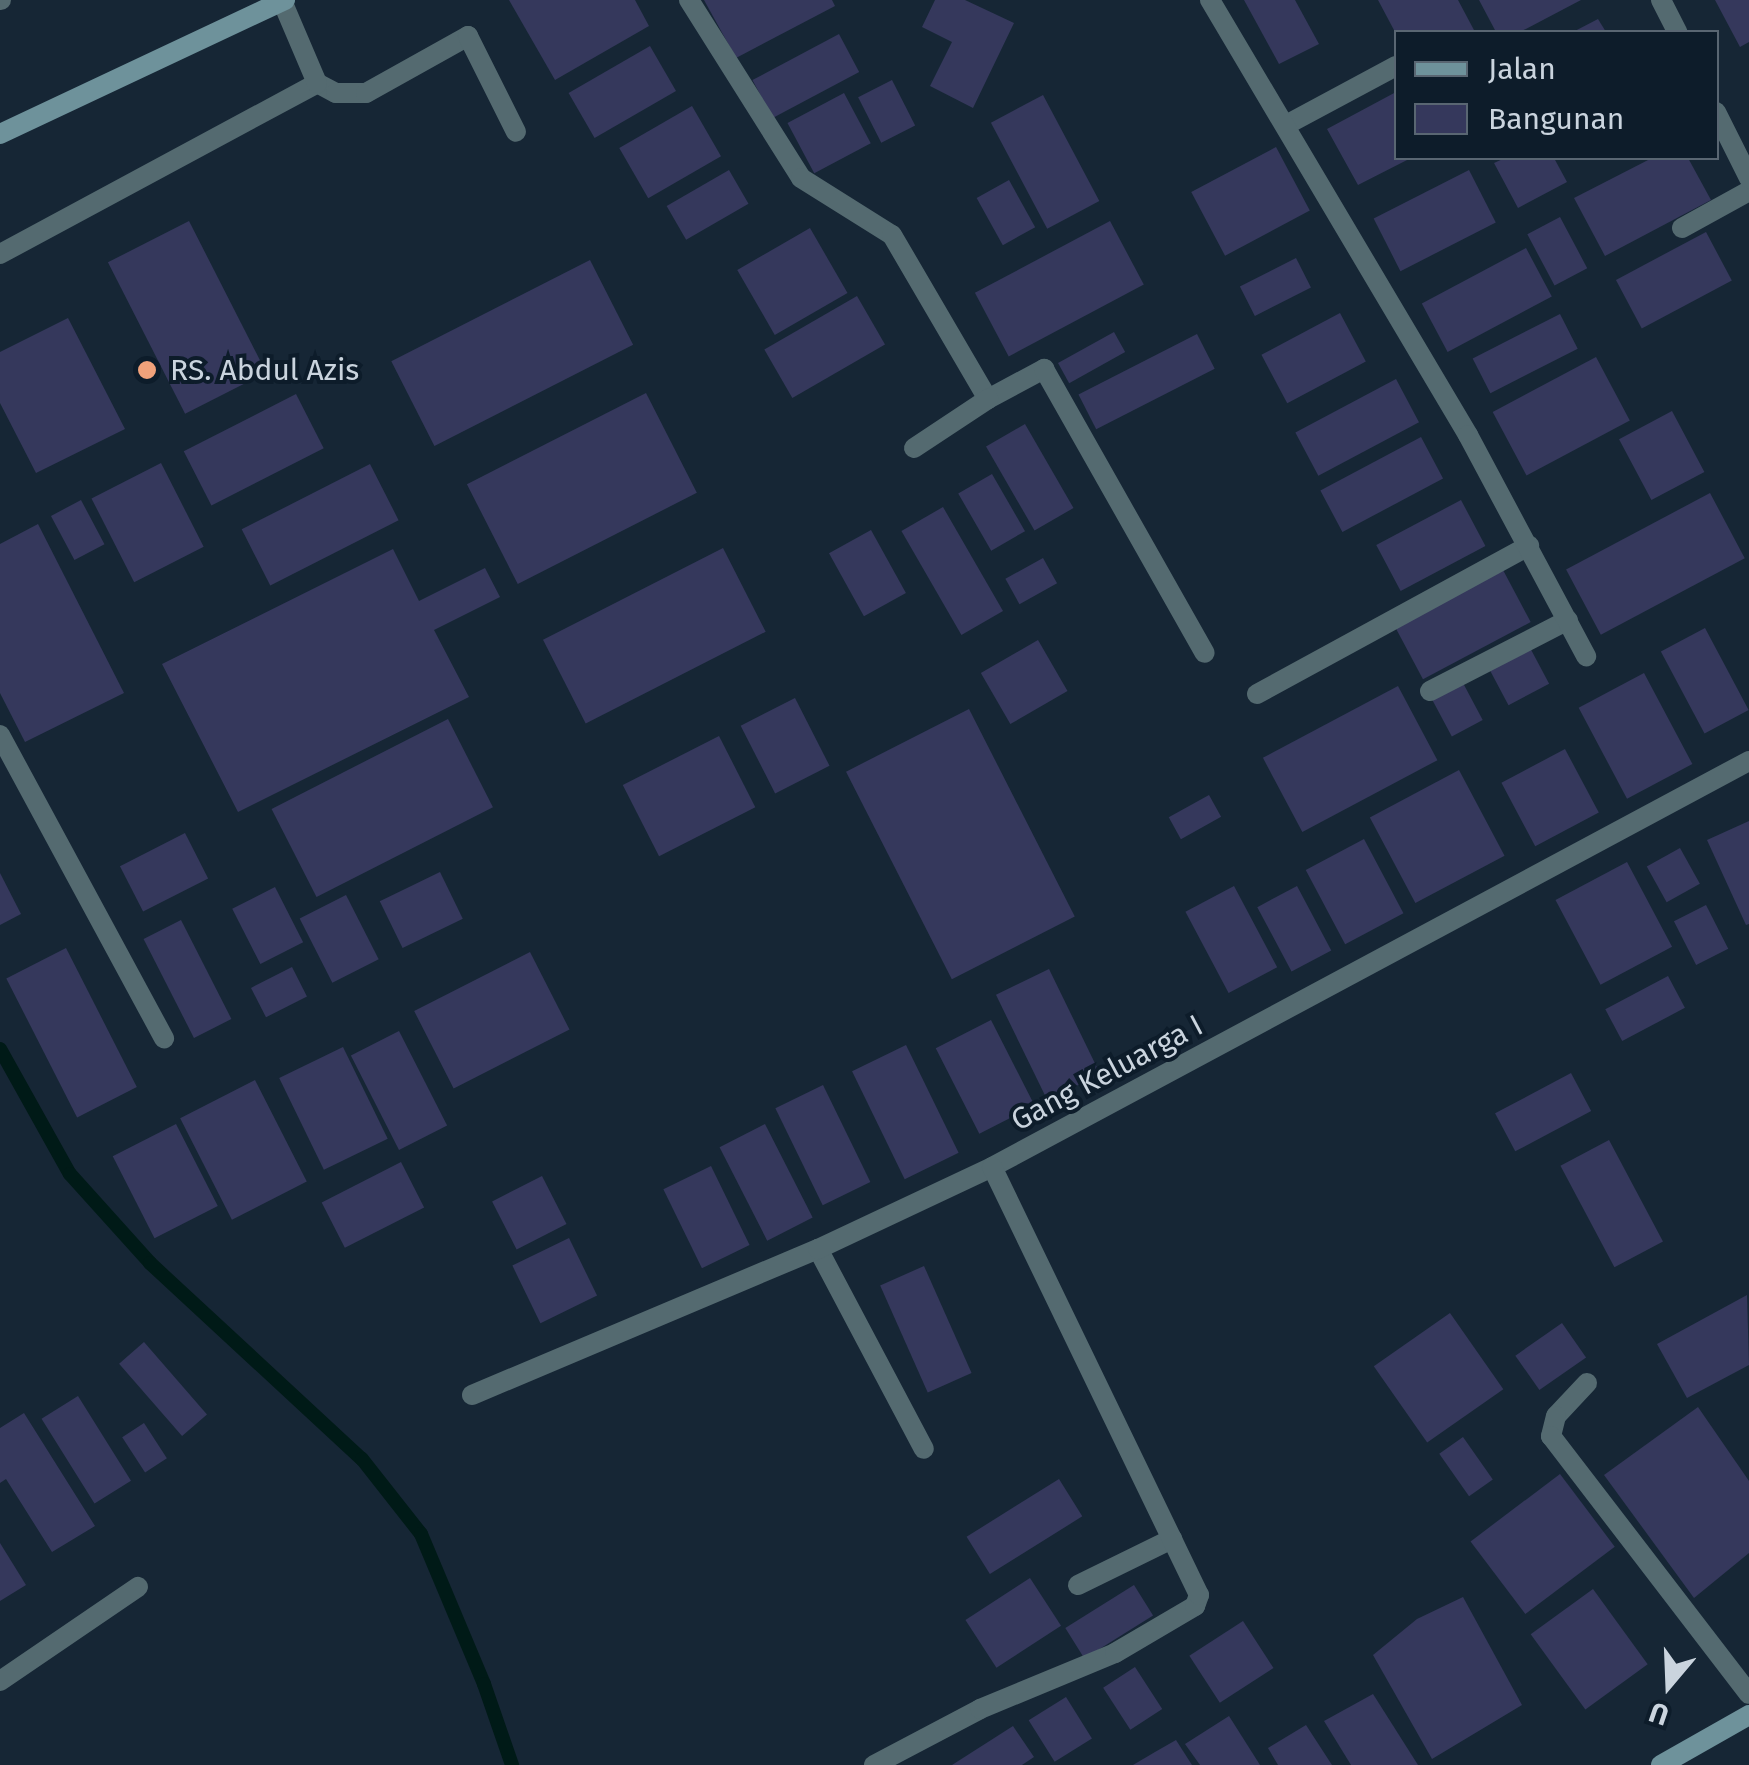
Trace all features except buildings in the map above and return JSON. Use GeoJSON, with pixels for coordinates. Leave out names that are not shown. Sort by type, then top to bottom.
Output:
{"type":"FeatureCollection","features":[{"type":"Feature","properties":{"kind":"street"},"geometry":{"type":"LineString","coordinates":[[689,0],[801,178],[892,236],[988,399]]}},
{"type":"Feature","properties":{"kind":"street"},"geometry":{"type":"LineString","coordinates":[[1210,0],[1529,546],[1586,656]]}},
{"type":"Feature","properties":{"kind":"street"},"geometry":{"type":"LineString","coordinates":[[1677,30],[1664,6],[1687,0]]}},
{"type":"Feature","properties":{"kind":"street"},"geometry":{"type":"LineString","coordinates":[[0,134],[283,1],[317,83],[336,94],[366,93],[468,36],[516,132]]}},
{"type":"Feature","properties":{"kind":"street"},"geometry":{"type":"LineString","coordinates":[[1286,125],[1394,67]]}},
{"type":"Feature","properties":{"kind":"street"},"geometry":{"type":"LineString","coordinates":[[0,254],[317,83]]}},
{"type":"Feature","properties":{"kind":"street"},"geometry":{"type":"LineString","coordinates":[[1719,118],[1749,178]]}},
{"type":"Feature","properties":{"kind":"street"},"geometry":{"type":"LineString","coordinates":[[1682,228],[1749,191]]}},
{"type":"Feature","properties":{"kind":"street"},"geometry":{"type":"LineString","coordinates":[[914,448],[988,399],[1044,369],[1205,653]]}},
{"type":"Feature","properties":{"kind":"street"},"geometry":{"type":"LineString","coordinates":[[1257,694],[1529,546]]}},
{"type":"Feature","properties":{"kind":"street"},"geometry":{"type":"LineString","coordinates":[[1430,691],[1568,620]]}},
{"type":"Feature","properties":{"kind":"street"},"geometry":{"type":"LineString","coordinates":[[0,735],[164,1038]]}},
{"type":"Feature","properties":{"kind":"street","name":"Gang Keluarga I"},"geometry":{"type":"LineString","coordinates":[[472,1396],[818,1249],[992,1168],[1749,761]]}},
{"type":"Feature","properties":{"kind":"street"},"geometry":{"type":"LineString","coordinates":[[874,1765],[980,1709],[1115,1654],[1195,1606],[1196,1583],[992,1168]]}},
{"type":"Feature","properties":{"kind":"street"},"geometry":{"type":"LineString","coordinates":[[818,1249],[924,1448]]}},
{"type":"Feature","properties":{"kind":"street"},"geometry":{"type":"LineString","coordinates":[[1588,1383],[1556,1416],[1551,1436],[1749,1694]]}},
{"type":"Feature","properties":{"kind":"street"},"geometry":{"type":"LineString","coordinates":[[1078,1585],[1172,1539]]}},
{"type":"Feature","properties":{"kind":"street"},"geometry":{"type":"LineString","coordinates":[[0,1681],[138,1587]]}},
{"type":"Feature","properties":{"kind":"street"},"geometry":{"type":"LineString","coordinates":[[1661,1765],[1683,1757],[1749,1715]]}},
{"type":"Feature","properties":{"kind":"waterway"},"geometry":{"type":"LineString","coordinates":[[0,1049],[70,1174],[150,1263],[362,1459],[421,1534],[484,1684],[512,1765]]}},
{"type":"Feature","properties":{"kind":"place","name":"RS. Abdul Azis"},"geometry":{"type":"Point","coordinates":[147,370]}}]}
